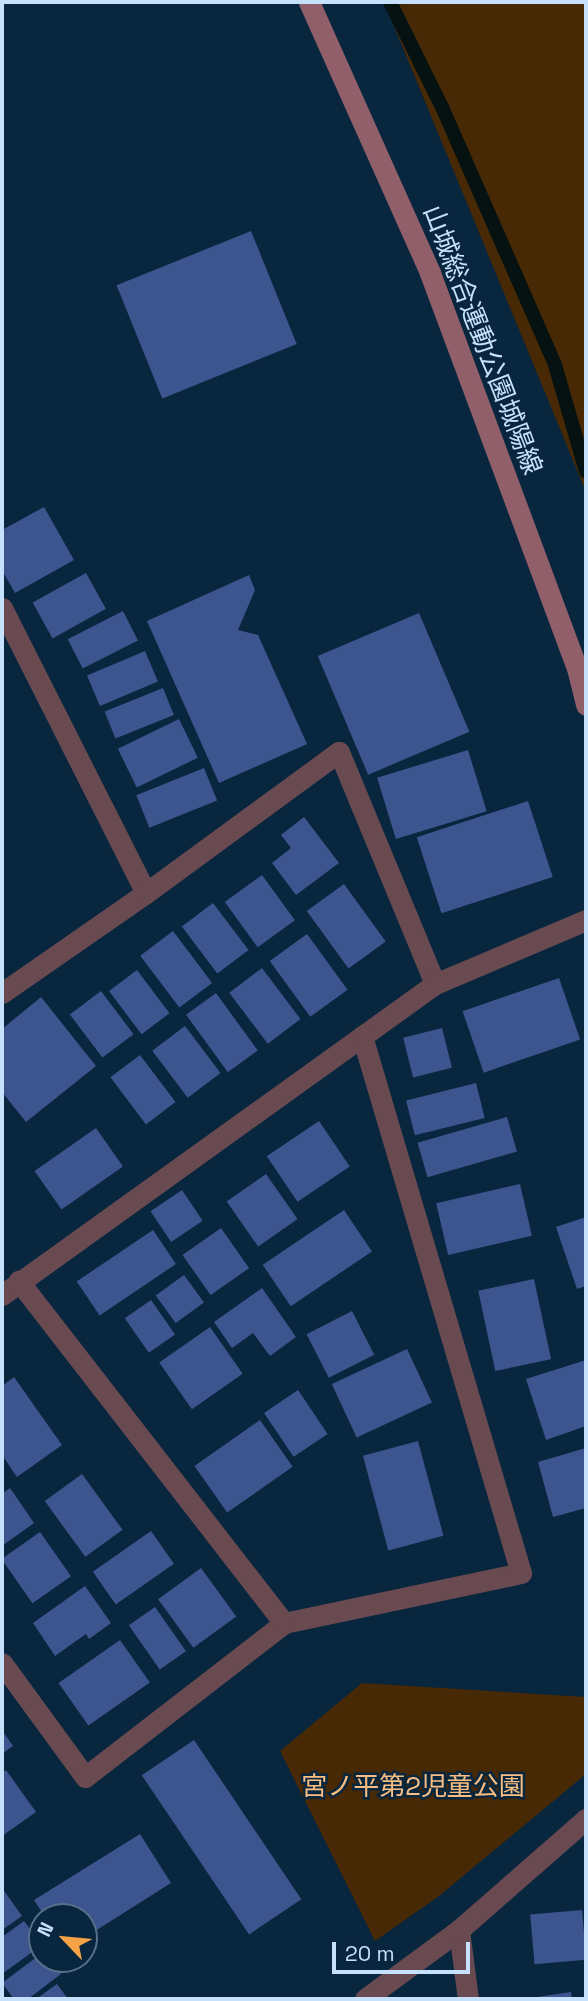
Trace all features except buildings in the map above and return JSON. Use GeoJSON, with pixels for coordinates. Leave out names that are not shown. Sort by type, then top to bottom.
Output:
{"type":"FeatureCollection","features":[{"type":"Feature","properties":{"kind":"main road","name":"山城総合運動公園城陽線"},"geometry":{"type":"LineString","coordinates":[[309,2],[430,274],[578,668],[586,705]]}},
{"type":"Feature","properties":{"kind":"street"},"geometry":{"type":"LineString","coordinates":[[2,608],[146,893]]}},
{"type":"Feature","properties":{"kind":"street"},"geometry":{"type":"LineString","coordinates":[[2,993],[146,893],[339,752],[435,984]]}},
{"type":"Feature","properties":{"kind":"street"},"geometry":{"type":"LineString","coordinates":[[2,1295],[435,984],[586,920]]}},
{"type":"Feature","properties":{"kind":"street"},"geometry":{"type":"LineString","coordinates":[[2,1663],[85,1777],[284,1623],[521,1573],[362,1036]]}},
{"type":"Feature","properties":{"kind":"street"},"geometry":{"type":"LineString","coordinates":[[19,1281],[284,1623]]}},
{"type":"Feature","properties":{"kind":"street"},"geometry":{"type":"LineString","coordinates":[[365,1999],[459,1930],[586,1819]]}},
{"type":"Feature","properties":{"kind":"street"},"geometry":{"type":"LineString","coordinates":[[459,1930],[468,1999]]}},
{"type":"Feature","properties":{"kind":"green space"},"geometry":{"type":"Polygon","coordinates":[[[384,2],[586,2],[586,492],[384,2]]]}},
{"type":"Feature","properties":{"kind":"green space","name":"宮ノ平第2児童公園"},"geometry":{"type":"Polygon","coordinates":[[[362,1683],[586,1697],[586,1774],[439,1896],[375,1941],[280,1751],[362,1683]]]}},
{"type":"Feature","properties":{"kind":"waterway"},"geometry":{"type":"LineString","coordinates":[[390,2],[442,107],[555,365],[586,472]]}}]}
